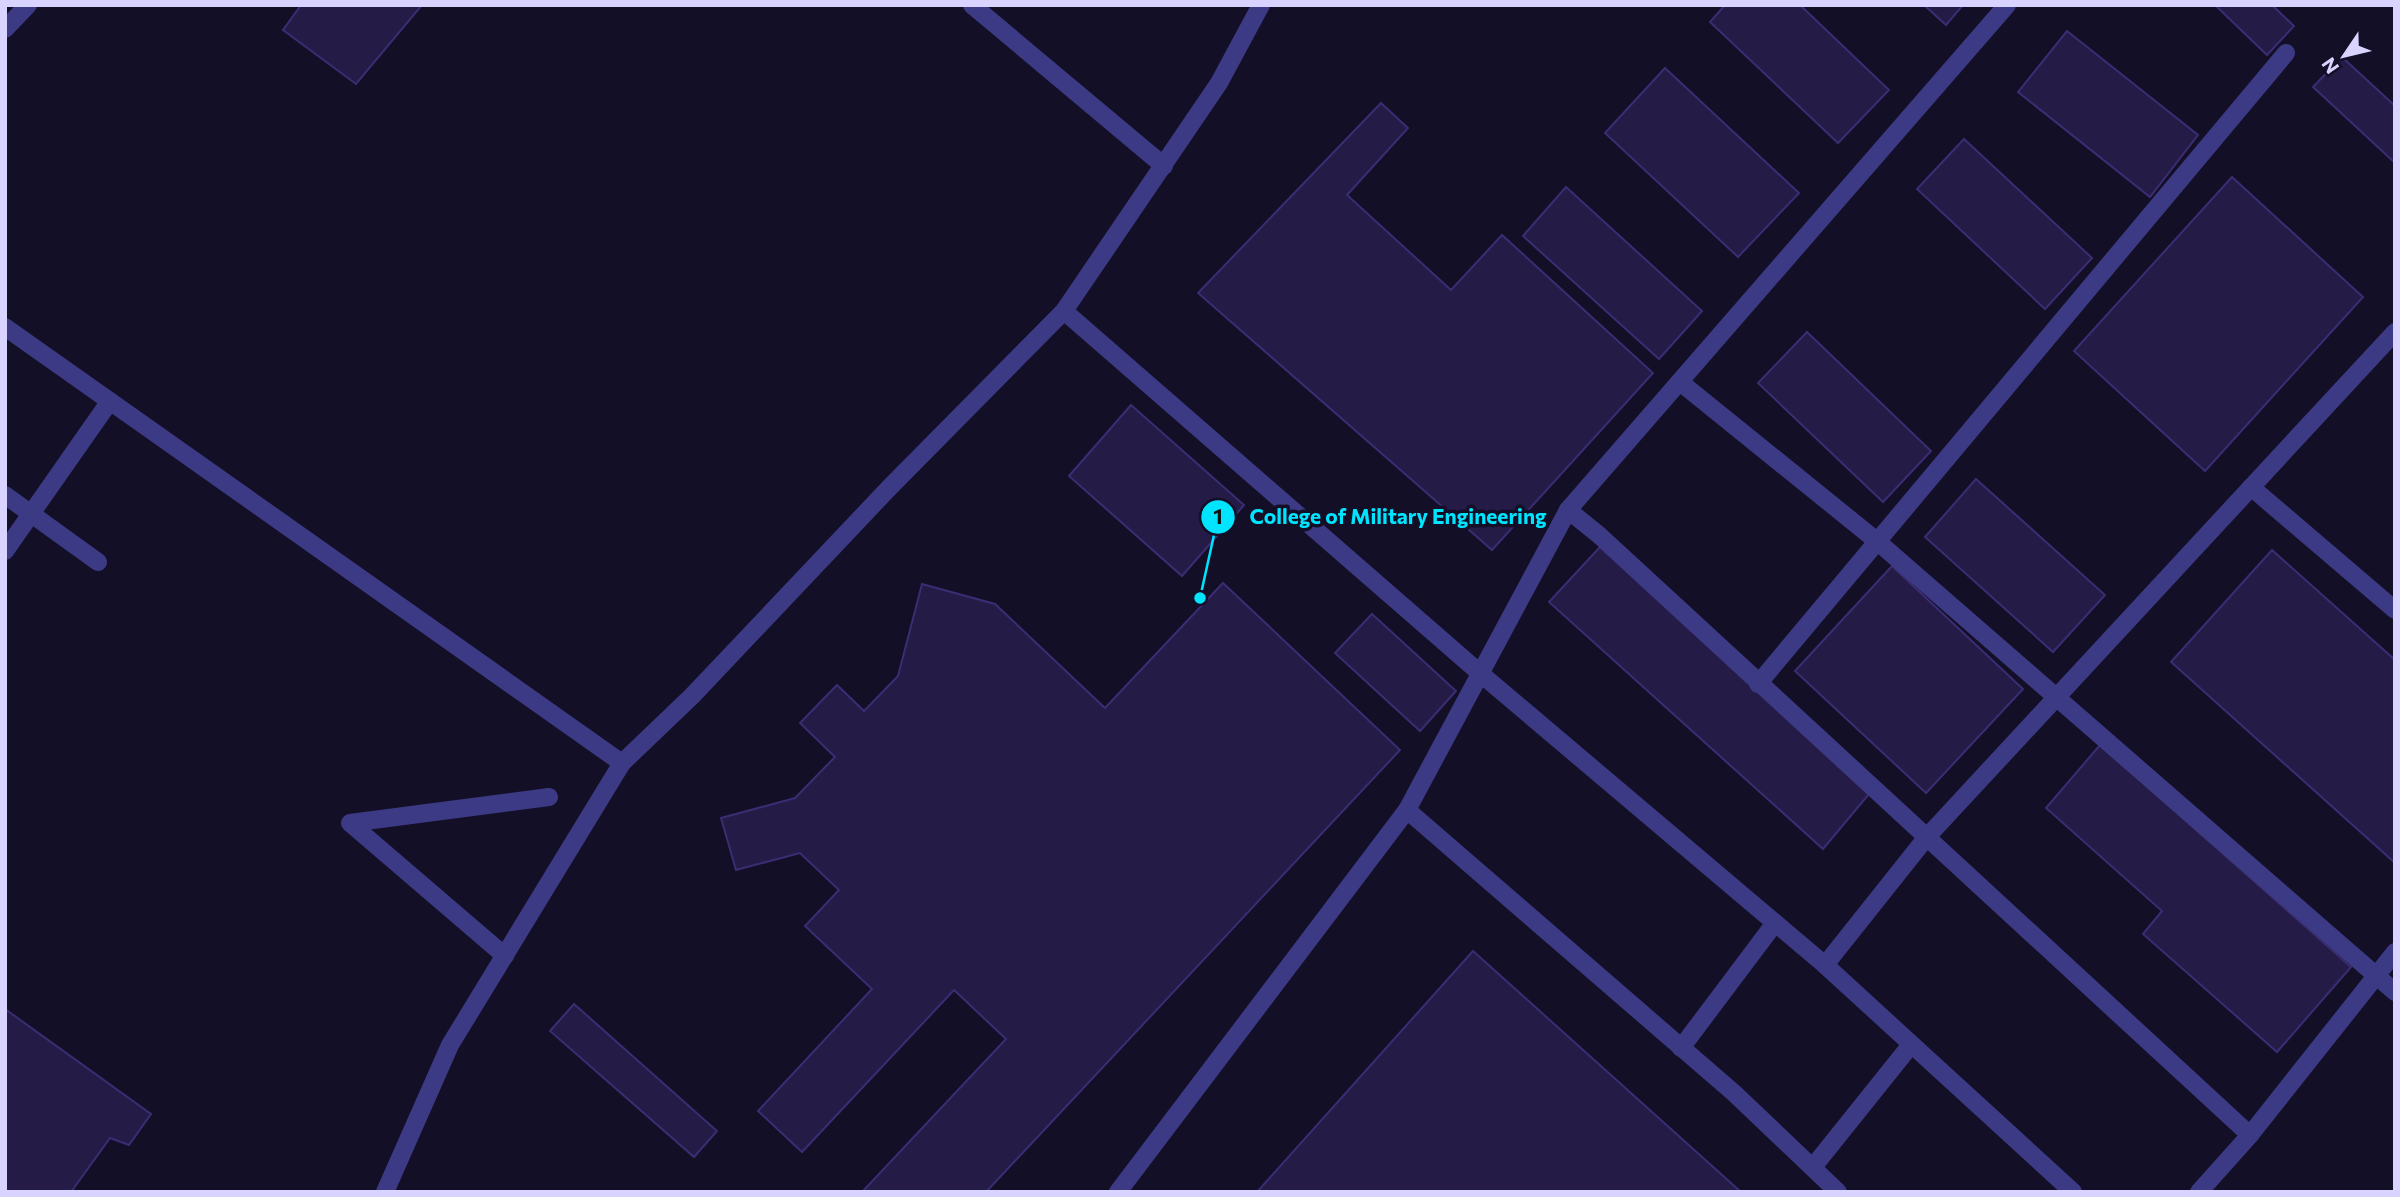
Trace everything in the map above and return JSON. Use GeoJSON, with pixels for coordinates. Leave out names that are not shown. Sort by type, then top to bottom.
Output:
{"type":"FeatureCollection","features":[{"type":"Feature","properties":{"kind":"lane"},"geometry":{"type":"LineString","coordinates":[[5,29],[28,5]]}},
{"type":"Feature","properties":{"kind":"lane"},"geometry":{"type":"LineString","coordinates":[[972,5],[1164,166]]}},
{"type":"Feature","properties":{"kind":"lane"},"geometry":{"type":"LineString","coordinates":[[385,1192],[450,1045],[622,763],[692,696],[889,488],[1064,311],[1219,83],[1261,5]]}},
{"type":"Feature","properties":{"kind":"lane"},"geometry":{"type":"LineString","coordinates":[[1118,1192],[1407,810],[1568,510],[2007,5]]}},
{"type":"Feature","properties":{"kind":"lane"},"geometry":{"type":"LineString","coordinates":[[1758,684],[2286,53]]}},
{"type":"Feature","properties":{"kind":"lane"},"geometry":{"type":"LineString","coordinates":[[1064,311],[1481,674],[1825,965],[1910,1046],[2073,1192]]}},
{"type":"Feature","properties":{"kind":"lane"},"geometry":{"type":"LineString","coordinates":[[5,327],[622,763]]}},
{"type":"Feature","properties":{"kind":"lane"},"geometry":{"type":"LineString","coordinates":[[1825,965],[1926,838],[2395,332]]}},
{"type":"Feature","properties":{"kind":"lane"},"geometry":{"type":"LineString","coordinates":[[1680,382],[1878,542],[2395,992]]}},
{"type":"Feature","properties":{"kind":"lane"},"geometry":{"type":"LineString","coordinates":[[5,551],[110,401]]}},
{"type":"Feature","properties":{"kind":"lane"},"geometry":{"type":"LineString","coordinates":[[2251,488],[2395,610]]}},
{"type":"Feature","properties":{"kind":"lane"},"geometry":{"type":"LineString","coordinates":[[5,495],[98,562]]}},
{"type":"Feature","properties":{"kind":"lane"},"geometry":{"type":"LineString","coordinates":[[1568,510],[1600,535],[1758,684],[1877,789],[1926,838],[2250,1135]]}},
{"type":"Feature","properties":{"kind":"lane"},"geometry":{"type":"LineString","coordinates":[[505,956],[350,823],[549,797]]}},
{"type":"Feature","properties":{"kind":"lane"},"geometry":{"type":"LineString","coordinates":[[1407,810],[1681,1048],[1838,1192]]}},
{"type":"Feature","properties":{"kind":"lane"},"geometry":{"type":"LineString","coordinates":[[1681,1048],[1775,923]]}},
{"type":"Feature","properties":{"kind":"lane"},"geometry":{"type":"LineString","coordinates":[[2199,1192],[2250,1135],[2395,952]]}},
{"type":"Feature","properties":{"kind":"lane"},"geometry":{"type":"LineString","coordinates":[[1812,1167],[1910,1046]]}},
{"type":"Feature","properties":{"kind":"building"},"geometry":{"type":"Polygon","coordinates":[[[301,5],[422,5],[356,84],[283,30],[301,5]]]}},
{"type":"Feature","properties":{"kind":"building"},"geometry":{"type":"Polygon","coordinates":[[[1725,5],[1800,5],[1889,90],[1838,143],[1710,22],[1725,5]]]}},
{"type":"Feature","properties":{"kind":"building"},"geometry":{"type":"Polygon","coordinates":[[[1924,5],[1963,5],[1946,25],[1924,5]]]}},
{"type":"Feature","properties":{"kind":"building"},"geometry":{"type":"Polygon","coordinates":[[[2215,5],[2272,5],[2294,26],[2267,55],[2215,5]]]}},
{"type":"Feature","properties":{"kind":"building"},"geometry":{"type":"Polygon","coordinates":[[[2067,31],[2198,135],[2150,197],[2018,92],[2067,31]]]}},
{"type":"Feature","properties":{"kind":"building"},"geometry":{"type":"Polygon","coordinates":[[[2342,57],[2395,106],[2395,163],[2313,87],[2342,57]]]}},
{"type":"Feature","properties":{"kind":"building"},"geometry":{"type":"Polygon","coordinates":[[[1665,68],[1799,193],[1738,257],[1605,133],[1665,68]]]}},
{"type":"Feature","properties":{"kind":"building"},"geometry":{"type":"Polygon","coordinates":[[[1381,103],[1408,128],[1347,195],[1451,290],[1502,235],[1653,373],[1492,550],[1198,293],[1381,103]]]}},
{"type":"Feature","properties":{"kind":"building"},"geometry":{"type":"Polygon","coordinates":[[[1964,139],[2092,258],[2045,309],[1917,189],[1964,139]]]}},
{"type":"Feature","properties":{"kind":"building"},"geometry":{"type":"Polygon","coordinates":[[[2232,177],[2363,297],[2205,471],[2074,351],[2232,177]]]}},
{"type":"Feature","properties":{"kind":"building"},"geometry":{"type":"Polygon","coordinates":[[[1566,187],[1702,311],[1659,359],[1523,236],[1566,187]]]}},
{"type":"Feature","properties":{"kind":"building"},"geometry":{"type":"Polygon","coordinates":[[[1807,332],[1931,451],[1883,502],[1758,383],[1807,332]]]}},
{"type":"Feature","properties":{"kind":"building"},"geometry":{"type":"Polygon","coordinates":[[[1131,405],[1244,505],[1182,576],[1069,476],[1131,405]]]}},
{"type":"Feature","properties":{"kind":"building"},"geometry":{"type":"Polygon","coordinates":[[[1976,479],[2105,595],[2053,652],[1925,537],[1976,479]]]}},
{"type":"Feature","properties":{"kind":"building"},"geometry":{"type":"Polygon","coordinates":[[[1600,547],[1869,794],[1823,849],[1549,602],[1600,547]]]}},
{"type":"Feature","properties":{"kind":"building"},"geometry":{"type":"Polygon","coordinates":[[[2272,550],[2395,660],[2395,863],[2171,662],[2272,550]]]}},
{"type":"Feature","properties":{"kind":"building"},"geometry":{"type":"Polygon","coordinates":[[[1892,566],[2023,689],[1926,793],[1795,671],[1892,566]]]}},
{"type":"Feature","properties":{"kind":"building"},"geometry":{"type":"Polygon","coordinates":[[[1223,583],[1400,750],[986,1192],[862,1192],[1006,1039],[954,990],[802,1152],[758,1111],[872,989],[805,926],[839,890],[800,853],[736,870],[721,818],[795,798],[835,757],[800,723],[837,685],[864,711],[898,676],[922,584],[995,604],[1105,708],[1223,583]]]}},
{"type":"Feature","properties":{"kind":"building"},"geometry":{"type":"Polygon","coordinates":[[[1372,614],[1456,691],[1420,731],[1335,653],[1372,614]]]}},
{"type":"Feature","properties":{"kind":"building"},"geometry":{"type":"Polygon","coordinates":[[[2100,745],[2351,967],[2277,1052],[2143,934],[2162,911],[2046,808],[2100,745]]]}},
{"type":"Feature","properties":{"kind":"building"},"geometry":{"type":"Polygon","coordinates":[[[1473,951],[1741,1192],[1257,1192],[1473,951]]]}},
{"type":"Feature","properties":{"kind":"building"},"geometry":{"type":"Polygon","coordinates":[[[574,1004],[717,1131],[694,1157],[550,1031],[574,1004]]]}},
{"type":"Feature","properties":{"kind":"building"},"geometry":{"type":"Polygon","coordinates":[[[5,1009],[151,1114],[129,1145],[110,1138],[71,1192],[5,1192],[5,1009]]]}},
{"type":"Feature","properties":{"kind":"place","name":"College of Military Engineering"},"geometry":{"type":"Point","coordinates":[1200,598]}}]}
